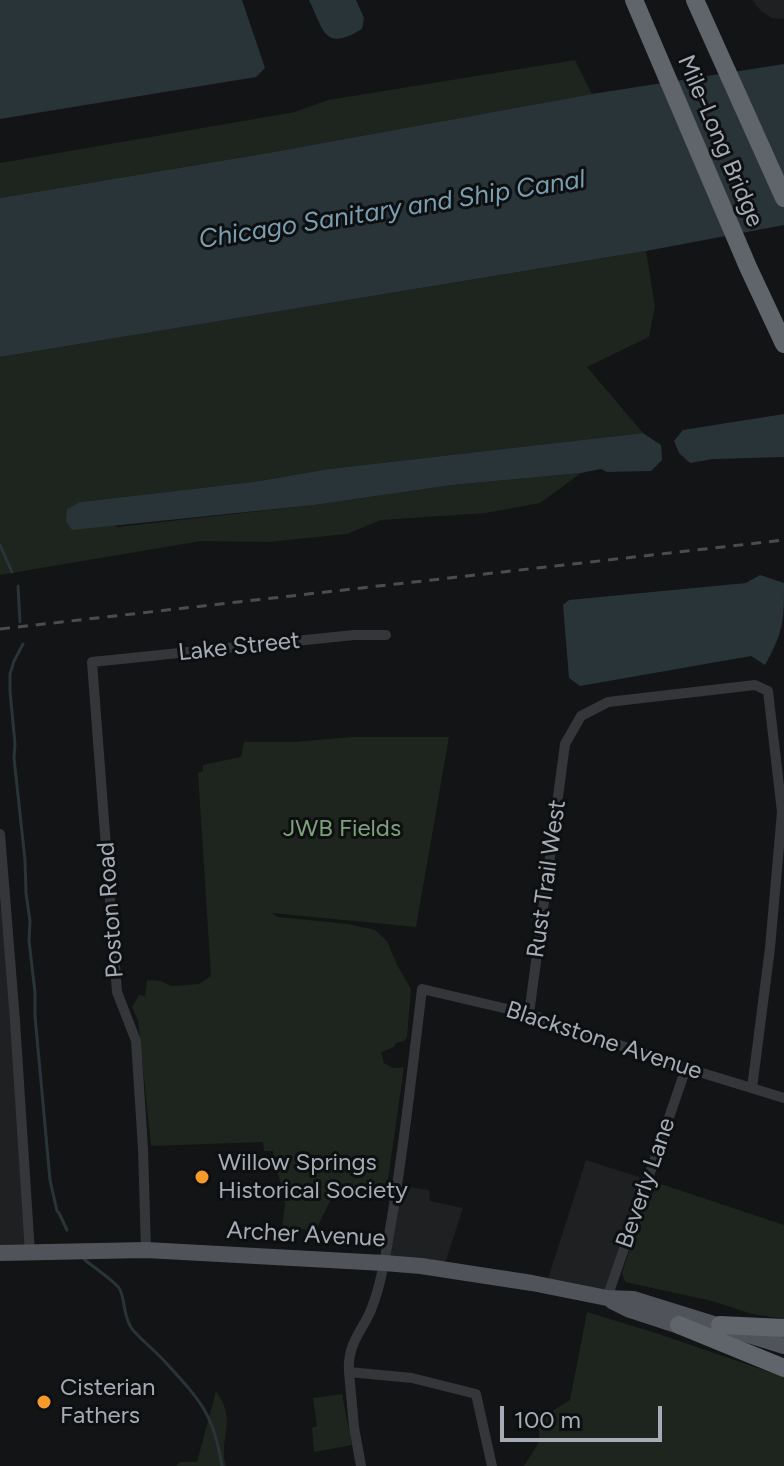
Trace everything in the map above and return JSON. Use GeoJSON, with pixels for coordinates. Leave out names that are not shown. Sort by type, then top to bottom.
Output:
{"type":"FeatureCollection","features":[{"type":"Feature","properties":{"kind":"highway","name":"Mile-Long Bridge"},"geometry":{"type":"LineString","coordinates":[[634,0],[784,344]]}},
{"type":"Feature","properties":{"kind":"highway","name":"Mile-Long Bridge"},"geometry":{"type":"LineString","coordinates":[[695,0],[784,198]]}},
{"type":"Feature","properties":{"kind":"highway"},"geometry":{"type":"LineString","coordinates":[[679,1325],[784,1365]]}},
{"type":"Feature","properties":{"kind":"highway"},"geometry":{"type":"LineString","coordinates":[[720,1325],[784,1328]]}},
{"type":"Feature","properties":{"kind":"main road","name":"Archer Avenue"},"geometry":{"type":"LineString","coordinates":[[0,1253],[146,1250],[421,1266],[607,1298],[633,1299],[784,1346]]}},
{"type":"Feature","properties":{"kind":"main road","name":"Archer Avenue"},"geometry":{"type":"LineString","coordinates":[[607,1298],[630,1310],[679,1325]]}},
{"type":"Feature","properties":{"kind":"street","name":"Lake Street"},"geometry":{"type":"LineString","coordinates":[[92,662],[354,635],[386,635]]}},
{"type":"Feature","properties":{"kind":"street","name":"Poston Road"},"geometry":{"type":"LineString","coordinates":[[92,662],[117,992],[136,1041],[146,1250]]}},
{"type":"Feature","properties":{"kind":"street","name":"Rust Trail West"},"geometry":{"type":"LineString","coordinates":[[529,1014],[565,744],[581,716],[608,702],[755,685],[768,691],[782,812],[770,948],[752,1088]]}},
{"type":"Feature","properties":{"kind":"street"},"geometry":{"type":"LineString","coordinates":[[0,834],[30,1253]]}},
{"type":"Feature","properties":{"kind":"street","name":"Blackstone Avenue"},"geometry":{"type":"LineString","coordinates":[[384,1263],[422,989],[529,1014],[784,1098]]}},
{"type":"Feature","properties":{"kind":"street","name":"Beverly Lane"},"geometry":{"type":"LineString","coordinates":[[607,1298],[686,1068]]}},
{"type":"Feature","properties":{"kind":"street"},"geometry":{"type":"LineString","coordinates":[[361,1466],[348,1357],[378,1293],[384,1263]]}},
{"type":"Feature","properties":{"kind":"street"},"geometry":{"type":"LineString","coordinates":[[349,1372],[412,1378],[476,1394],[492,1466]]}},
{"type":"Feature","properties":{"kind":"shaded area"},"geometry":{"type":"Polygon","coordinates":[[[752,0],[784,0],[784,19],[772,18],[752,0]]]}},
{"type":"Feature","properties":{"kind":"shaded area"},"geometry":{"type":"Polygon","coordinates":[[[0,898],[21,1143],[30,1250],[0,1250],[0,898]]]}},
{"type":"Feature","properties":{"kind":"shaded area"},"geometry":{"type":"Polygon","coordinates":[[[586,1160],[645,1179],[606,1295],[547,1282],[586,1160]]]}},
{"type":"Feature","properties":{"kind":"shaded area"},"geometry":{"type":"Polygon","coordinates":[[[396,1185],[429,1190],[430,1201],[463,1208],[444,1266],[385,1260],[396,1185]]]}},
{"type":"Feature","properties":{"kind":"green space"},"geometry":{"type":"Polygon","coordinates":[[[575,60],[592,94],[0,198],[0,163],[295,112],[328,100],[575,60]]]}},
{"type":"Feature","properties":{"kind":"green space"},"geometry":{"type":"Polygon","coordinates":[[[646,251],[655,306],[649,337],[587,367],[643,433],[329,469],[253,482],[80,502],[117,527],[314,505],[452,485],[581,473],[540,503],[486,513],[381,520],[347,534],[268,542],[201,541],[0,575],[0,357],[646,251]]]}},
{"type":"Feature","properties":{"kind":"green space","name":"JWB Fields"},"geometry":{"type":"Polygon","coordinates":[[[449,737],[416,927],[272,913],[278,917],[375,930],[387,941],[411,989],[407,1037],[381,1052],[384,1063],[393,1068],[404,1067],[387,1187],[349,1187],[331,1199],[316,1230],[282,1228],[285,1204],[273,1151],[264,1151],[263,1142],[151,1146],[138,1020],[132,1007],[139,995],[145,996],[147,980],[172,986],[199,984],[211,976],[198,773],[203,771],[203,765],[241,757],[244,742],[449,737]]]}},
{"type":"Feature","properties":{"kind":"green space"},"geometry":{"type":"Polygon","coordinates":[[[652,1181],[784,1225],[784,1319],[625,1282],[622,1273],[652,1181]]]}},
{"type":"Feature","properties":{"kind":"green space"},"geometry":{"type":"Polygon","coordinates":[[[587,1312],[784,1377],[784,1466],[524,1466],[539,1442],[539,1419],[570,1400],[587,1312]]]}},
{"type":"Feature","properties":{"kind":"green space"},"geometry":{"type":"Polygon","coordinates":[[[216,1391],[226,1411],[226,1466],[176,1466],[180,1462],[197,1462],[216,1391]]]}},
{"type":"Feature","properties":{"kind":"green space"},"geometry":{"type":"Polygon","coordinates":[[[342,1394],[352,1445],[314,1452],[312,1428],[317,1426],[313,1398],[342,1394]]]}},
{"type":"Feature","properties":{"kind":"water"},"geometry":{"type":"Polygon","coordinates":[[[0,0],[242,0],[265,68],[256,77],[0,119],[0,0]]]}},
{"type":"Feature","properties":{"kind":"water"},"geometry":{"type":"Polygon","coordinates":[[[309,0],[356,0],[364,18],[362,29],[340,39],[332,38],[322,29],[309,0]]]}},
{"type":"Feature","properties":{"kind":"water","name":"Chicago Sanitary and Ship Canal"},"geometry":{"type":"Polygon","coordinates":[[[784,64],[784,225],[646,251],[0,357],[0,198],[592,94],[784,64]]]}},
{"type":"Feature","properties":{"kind":"water"},"geometry":{"type":"Polygon","coordinates":[[[784,414],[784,457],[713,459],[690,463],[679,453],[674,441],[683,430],[784,414]]]}},
{"type":"Feature","properties":{"kind":"water"},"geometry":{"type":"Polygon","coordinates":[[[643,433],[661,445],[662,460],[651,471],[607,472],[601,469],[452,485],[314,505],[72,530],[66,521],[67,509],[80,502],[253,482],[329,469],[643,433]]]}},
{"type":"Feature","properties":{"kind":"water"},"geometry":{"type":"Polygon","coordinates":[[[760,575],[784,583],[782,626],[765,665],[751,656],[580,686],[569,678],[563,605],[569,600],[746,583],[760,575]]]}},
{"type":"Feature","properties":{"kind":"waterway"},"geometry":{"type":"LineString","coordinates":[[0,545],[12,572]]}},
{"type":"Feature","properties":{"kind":"waterway"},"geometry":{"type":"LineString","coordinates":[[18,586],[20,622]]}},
{"type":"Feature","properties":{"kind":"waterway"},"geometry":{"type":"LineString","coordinates":[[23,644],[10,674],[14,758],[50,1180],[57,1211],[67,1230]]}},
{"type":"Feature","properties":{"kind":"waterway"},"geometry":{"type":"LineString","coordinates":[[85,1260],[119,1288],[132,1329],[197,1399],[215,1434],[222,1466]]}},
{"type":"Feature","properties":{"kind":"railway"},"geometry":{"type":"LineString","coordinates":[[0,629],[784,540]]}},
{"type":"Feature","properties":{"kind":"place","name":"Willow Springs Historical Society"},"geometry":{"type":"Point","coordinates":[202,1177]}},
{"type":"Feature","properties":{"kind":"place","name":"Cisterian Fathers"},"geometry":{"type":"Point","coordinates":[44,1402]}}]}
